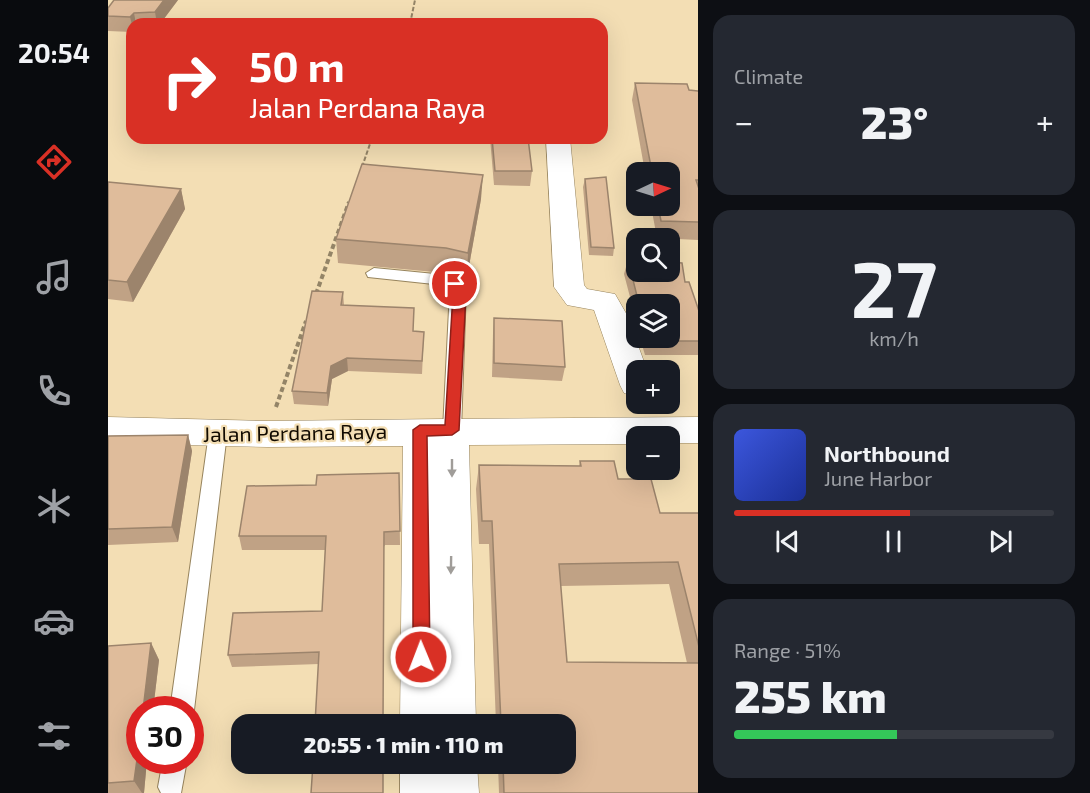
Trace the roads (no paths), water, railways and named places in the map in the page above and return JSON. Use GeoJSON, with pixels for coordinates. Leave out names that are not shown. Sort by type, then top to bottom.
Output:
{"type":"FeatureCollection","features":[{"type":"Feature","properties":{"kind":"street"},"geometry":{"type":"LineString","coordinates":[[558,144],[569,287],[578,298],[604,302],[612,315],[627,360]]}},
{"type":"Feature","properties":{"kind":"street","name":"Jalan Perdana Raya"},"geometry":{"type":"LineString","coordinates":[[108,430],[268,434],[436,430],[649,417],[698,430]]}},
{"type":"Feature","properties":{"kind":"street"},"geometry":{"type":"LineString","coordinates":[[422,714],[436,430]]}},
{"type":"Feature","properties":{"kind":"street"},"geometry":{"type":"LineString","coordinates":[[436,430],[451,588],[454,714]]}},
{"type":"Feature","properties":{"kind":"street"},"geometry":{"type":"LineString","coordinates":[[423,774],[423,793]]}},
{"type":"Feature","properties":{"kind":"street"},"geometry":{"type":"LineString","coordinates":[[455,774],[456,793]]}},
{"type":"Feature","properties":{"kind":"lane"},"geometry":{"type":"LineString","coordinates":[[374,273],[445,280],[455,284],[458,289],[436,430]]}},
{"type":"Feature","properties":{"kind":"lane"},"geometry":{"type":"LineString","coordinates":[[184,696],[218,433]]}},
{"type":"Feature","properties":{"kind":"lane"},"geometry":{"type":"LineString","coordinates":[[171,787],[173,774]]}}]}
